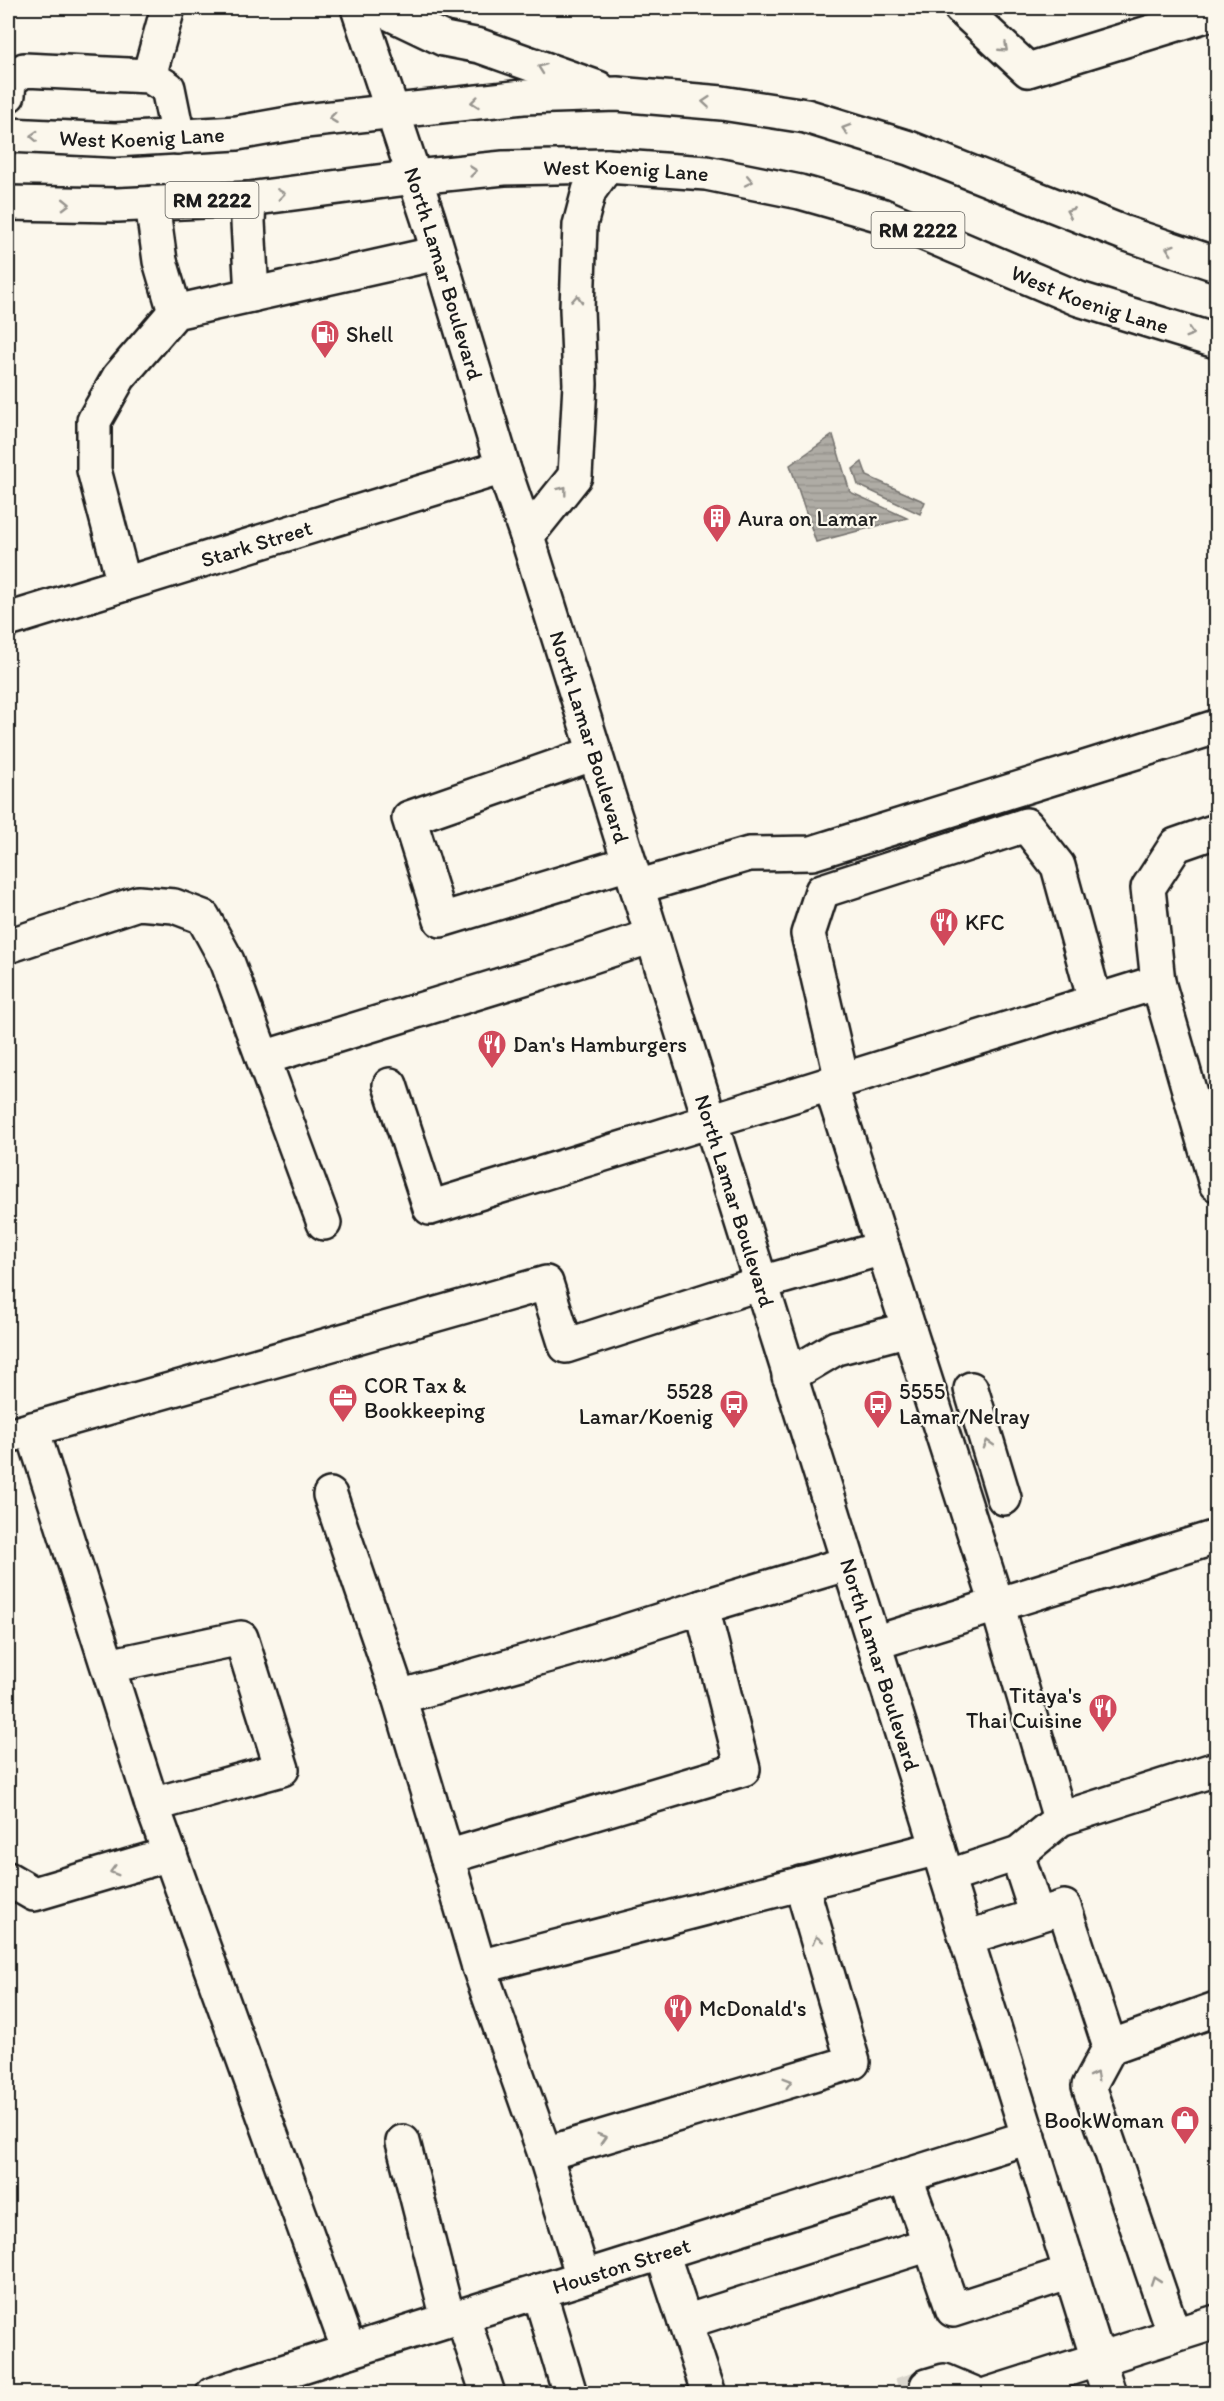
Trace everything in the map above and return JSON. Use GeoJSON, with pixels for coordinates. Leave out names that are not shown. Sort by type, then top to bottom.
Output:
{"type":"FeatureCollection","features":[{"type":"Feature","properties":{"kind":"main road"},"geometry":{"type":"LineString","coordinates":[[149,76],[168,8]]}},
{"type":"Feature","properties":{"kind":"main road","name":"North Lamar Boulevard"},"geometry":{"type":"LineString","coordinates":[[358,8],[415,177],[1109,2394]]}},
{"type":"Feature","properties":{"kind":"main road"},"geometry":{"type":"LineString","coordinates":[[379,8],[444,39],[480,46],[617,94]]}},
{"type":"Feature","properties":{"kind":"main road"},"geometry":{"type":"LineString","coordinates":[[961,8],[1028,70],[1216,12]]}},
{"type":"Feature","properties":{"kind":"main road"},"geometry":{"type":"LineString","coordinates":[[8,95],[9,81],[24,70],[149,76],[168,88],[178,136]]}},
{"type":"Feature","properties":{"kind":"main road","name":"West Koenig Lane"},"geometry":{"type":"LineString","coordinates":[[8,135],[115,140],[237,133],[305,121],[523,97],[617,94],[722,104],[806,116],[909,148],[1124,233],[1216,264]]}},
{"type":"Feature","properties":{"kind":"main road"},"geometry":{"type":"LineString","coordinates":[[527,536],[574,476],[580,384],[577,309],[580,225],[589,191],[607,166]]}},
{"type":"Feature","properties":{"kind":"main road","name":"West Koenig Lane"},"geometry":{"type":"LineString","coordinates":[[8,203],[117,205],[249,199],[415,177],[504,168],[607,166],[706,173],[800,192],[881,215],[1079,299],[1216,341]]}},
{"type":"Feature","properties":{"kind":"main road"},"geometry":{"type":"LineString","coordinates":[[249,199],[252,295]]}},
{"type":"Feature","properties":{"kind":"main road"},"geometry":{"type":"LineString","coordinates":[[152,203],[160,261],[175,312]]}},
{"type":"Feature","properties":{"kind":"main road"},"geometry":{"type":"LineString","coordinates":[[124,584],[94,470],[94,421],[119,377],[175,312],[438,253]]}},
{"type":"Feature","properties":{"kind":"main road","name":"Stark Street"},"geometry":{"type":"LineString","coordinates":[[8,620],[504,467]]}},
{"type":"Feature","properties":{"kind":"main road"},"geometry":{"type":"LineString","coordinates":[[595,753],[409,818],[441,920],[633,875],[749,854],[812,853],[1216,727]]}},
{"type":"Feature","properties":{"kind":"main road"},"geometry":{"type":"LineString","coordinates":[[1060,1819],[998,1604],[883,1248],[836,1082],[808,934],[822,891],[1026,825],[1058,866],[1095,1002]]}},
{"type":"Feature","properties":{"kind":"main road"},"geometry":{"type":"LineString","coordinates":[[1216,831],[1176,845],[1148,888],[1158,982],[1216,1184]]}},
{"type":"Feature","properties":{"kind":"main road"},"geometry":{"type":"LineString","coordinates":[[8,946],[138,903],[174,906],[203,917],[227,961],[324,1223]]}},
{"type":"Feature","properties":{"kind":"main road"},"geometry":{"type":"LineString","coordinates":[[263,1058],[652,936]]}},
{"type":"Feature","properties":{"kind":"main road"},"geometry":{"type":"LineString","coordinates":[[390,1085],[430,1208],[1158,982]]}},
{"type":"Feature","properties":{"kind":"main road"},"geometry":{"type":"LineString","coordinates":[[349,2351],[152,1804],[108,1666],[20,1432],[546,1282],[566,1346],[761,1283],[883,1248]]}},
{"type":"Feature","properties":{"kind":"main road"},"geometry":{"type":"LineString","coordinates":[[789,1376],[836,1348],[909,1329]]}},
{"type":"Feature","properties":{"kind":"main road"},"geometry":{"type":"LineString","coordinates":[[971,1389],[1004,1498]]}},
{"type":"Feature","properties":{"kind":"main road"},"geometry":{"type":"LineString","coordinates":[[330,1495],[399,1697],[479,1967],[545,2154],[583,2277]]}},
{"type":"Feature","properties":{"kind":"main road"},"geometry":{"type":"LineString","coordinates":[[874,1642],[1216,1537]]}},
{"type":"Feature","properties":{"kind":"main road"},"geometry":{"type":"LineString","coordinates":[[399,1697],[567,1650],[849,1563]]}},
{"type":"Feature","properties":{"kind":"main road"},"geometry":{"type":"LineString","coordinates":[[447,1857],[743,1769],[702,1607]]}},
{"type":"Feature","properties":{"kind":"main road"},"geometry":{"type":"LineString","coordinates":[[108,1666],[241,1638],[282,1769],[152,1804]]}},
{"type":"Feature","properties":{"kind":"main road"},"geometry":{"type":"LineString","coordinates":[[479,1967],[801,1883],[1017,1854],[1060,1819],[1216,1769]]}},
{"type":"Feature","properties":{"kind":"main road"},"geometry":{"type":"LineString","coordinates":[[8,1879],[34,1894],[170,1854]]}},
{"type":"Feature","properties":{"kind":"main road"},"geometry":{"type":"LineString","coordinates":[[1017,1854],[1037,1915]]}},
{"type":"Feature","properties":{"kind":"main road"},"geometry":{"type":"LineString","coordinates":[[545,2154],[853,2062],[801,1883]]}},
{"type":"Feature","properties":{"kind":"main road"},"geometry":{"type":"LineString","coordinates":[[966,1938],[1064,1907],[1110,2047]]}},
{"type":"Feature","properties":{"kind":"main road"},"geometry":{"type":"LineString","coordinates":[[1174,2335],[1089,2086],[1110,2047],[1216,2009]]}},
{"type":"Feature","properties":{"kind":"main road","name":"Houston Street"},"geometry":{"type":"LineString","coordinates":[[213,2394],[1029,2138]]}},
{"type":"Feature","properties":{"kind":"main road"},"geometry":{"type":"LineString","coordinates":[[403,2142],[455,2317],[488,2394]]}},
{"type":"Feature","properties":{"kind":"main road"},"geometry":{"type":"LineString","coordinates":[[905,2176],[952,2310],[1071,2272]]}},
{"type":"Feature","properties":{"kind":"main road"},"geometry":{"type":"LineString","coordinates":[[685,2322],[930,2244]]}},
{"type":"Feature","properties":{"kind":"main road"},"geometry":{"type":"LineString","coordinates":[[662,2253],[709,2394]]}},
{"type":"Feature","properties":{"kind":"main road"},"geometry":{"type":"LineString","coordinates":[[539,2291],[570,2394]]}},
{"type":"Feature","properties":{"kind":"main road"},"geometry":{"type":"LineString","coordinates":[[989,2394],[1216,2322]]}},
{"type":"Feature","properties":{"kind":"main road"},"geometry":{"type":"LineString","coordinates":[[927,2386],[944,2381],[975,2394]]}},
{"type":"Feature","properties":{"kind":"shaded area"},"geometry":{"type":"Polygon","coordinates":[[[833,435],[850,492],[907,518],[816,542],[790,465],[833,435]]]}},
{"type":"Feature","properties":{"kind":"shaded area"},"geometry":{"type":"Polygon","coordinates":[[[862,462],[867,476],[925,502],[920,514],[858,485],[853,469],[862,462]]]}},
{"type":"Feature","properties":{"kind":"tunnel"},"geometry":{"type":"LineString","coordinates":[[900,2394],[927,2386]]}},
{"type":"Feature","properties":{"kind":"place","name":"Shell"},"geometry":{"type":"Point","coordinates":[325,360]}},
{"type":"Feature","properties":{"kind":"place","name":"Aura on Lamar"},"geometry":{"type":"Point","coordinates":[717,544]}},
{"type":"Feature","properties":{"kind":"place","name":"KFC"},"geometry":{"type":"Point","coordinates":[944,948]}},
{"type":"Feature","properties":{"kind":"place","name":"Dan's Hamburgers"},"geometry":{"type":"Point","coordinates":[492,1070]}},
{"type":"Feature","properties":{"kind":"place","name":"COR Tax & Bookkeeping"},"geometry":{"type":"Point","coordinates":[343,1424]}},
{"type":"Feature","properties":{"kind":"place","name":"5528 Lamar/Koenig"},"geometry":{"type":"Point","coordinates":[734,1430]}},
{"type":"Feature","properties":{"kind":"place","name":"5555 Lamar/Nelray"},"geometry":{"type":"Point","coordinates":[878,1430]}},
{"type":"Feature","properties":{"kind":"place","name":"Titaya's Thai Cuisine"},"geometry":{"type":"Point","coordinates":[1103,1734]}},
{"type":"Feature","properties":{"kind":"place","name":"McDonald's"},"geometry":{"type":"Point","coordinates":[678,2034]}},
{"type":"Feature","properties":{"kind":"place","name":"BookWoman"},"geometry":{"type":"Point","coordinates":[1185,2146]}}]}
